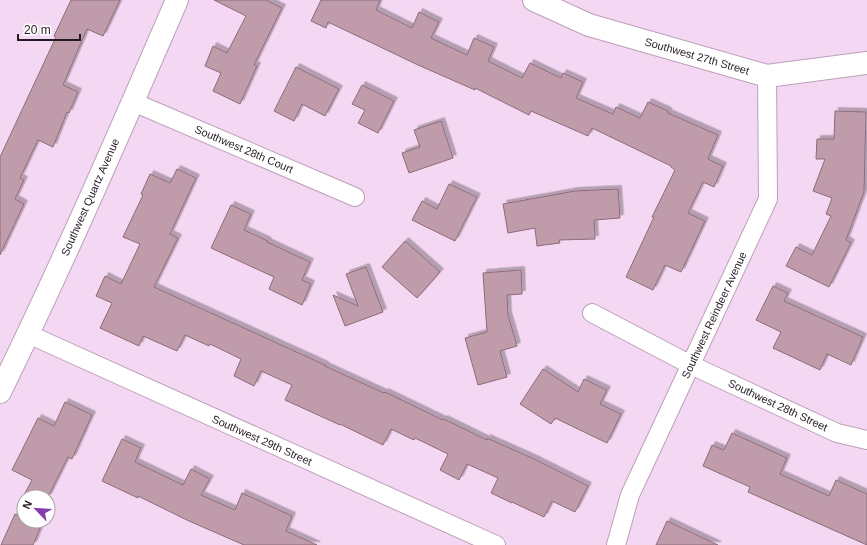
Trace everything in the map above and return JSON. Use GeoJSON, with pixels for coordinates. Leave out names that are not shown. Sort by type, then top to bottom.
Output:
{"type":"FeatureCollection","features":[{"type":"Feature","properties":{"kind":"street","name":"Southwest Quartz Avenue"},"geometry":{"type":"LineString","coordinates":[[0,392],[28,334],[133,102],[177,0]]}},
{"type":"Feature","properties":{"kind":"street","name":"Southwest 27th Street"},"geometry":{"type":"LineString","coordinates":[[534,0],[589,25],[767,76],[867,63]]}},
{"type":"Feature","properties":{"kind":"street","name":"Southwest Reindeer Avenue"},"geometry":{"type":"LineString","coordinates":[[616,545],[630,495],[768,199],[767,76]]}},
{"type":"Feature","properties":{"kind":"street","name":"Southwest 28th Court"},"geometry":{"type":"LineString","coordinates":[[133,102],[355,197]]}},
{"type":"Feature","properties":{"kind":"street"},"geometry":{"type":"LineString","coordinates":[[592,313],[691,365]]}},
{"type":"Feature","properties":{"kind":"street","name":"Southwest 29th Street"},"geometry":{"type":"LineString","coordinates":[[28,334],[496,545]]}},
{"type":"Feature","properties":{"kind":"street","name":"Southwest 28th Street"},"geometry":{"type":"LineString","coordinates":[[691,365],[837,433],[867,440]]}},
{"type":"Feature","properties":{"kind":"building"},"geometry":{"type":"Polygon","coordinates":[[[71,0],[120,0],[103,36],[87,29],[63,85],[78,92],[69,113],[67,112],[53,147],[38,140],[20,178],[24,180],[15,199],[24,204],[0,255],[0,157],[56,37],[54,36],[71,0]]]}},
{"type":"Feature","properties":{"kind":"building"},"geometry":{"type":"Polygon","coordinates":[[[214,0],[266,0],[282,8],[254,65],[257,66],[240,104],[213,91],[221,73],[205,66],[213,46],[227,53],[246,16],[214,0]]]}},
{"type":"Feature","properties":{"kind":"building"},"geometry":{"type":"Polygon","coordinates":[[[321,0],[380,0],[376,10],[412,28],[419,12],[439,22],[431,38],[467,55],[474,38],[494,47],[488,61],[522,78],[530,63],[561,78],[563,73],[583,82],[576,98],[613,114],[616,107],[640,118],[648,102],[668,111],[668,113],[718,135],[708,159],[723,166],[714,187],[703,182],[688,213],[705,221],[681,272],[665,265],[653,290],[626,277],[654,217],[652,217],[675,170],[671,166],[592,128],[588,136],[531,111],[529,115],[475,88],[475,90],[418,65],[328,22],[326,28],[311,21],[321,0]]]}},
{"type":"Feature","properties":{"kind":"building"},"geometry":{"type":"Polygon","coordinates":[[[296,67],[339,89],[325,116],[302,104],[294,121],[274,111],[296,67]]]}},
{"type":"Feature","properties":{"kind":"building"},"geometry":{"type":"Polygon","coordinates":[[[362,85],[394,101],[378,133],[358,123],[365,110],[352,104],[362,85]]]}},
{"type":"Feature","properties":{"kind":"building"},"geometry":{"type":"Polygon","coordinates":[[[835,111],[866,112],[864,192],[846,240],[851,243],[829,287],[786,266],[796,247],[812,255],[831,216],[826,214],[832,198],[813,191],[825,159],[816,159],[817,139],[834,139],[835,111]]]}},
{"type":"Feature","properties":{"kind":"building"},"geometry":{"type":"Polygon","coordinates":[[[441,121],[453,158],[409,173],[402,153],[420,147],[414,130],[441,121]]]}},
{"type":"Feature","properties":{"kind":"building"},"geometry":{"type":"Polygon","coordinates":[[[177,169],[196,178],[170,234],[178,238],[154,287],[487,440],[487,438],[534,459],[588,486],[575,512],[552,501],[544,517],[512,503],[491,493],[498,478],[467,464],[459,480],[440,470],[448,454],[415,438],[414,440],[391,429],[383,445],[285,400],[292,385],[261,371],[254,386],[234,376],[241,359],[210,344],[209,346],[185,335],[177,351],[143,336],[139,346],[100,328],[112,303],[96,296],[105,276],[121,284],[140,244],[123,237],[143,195],[141,194],[150,174],[170,183],[177,169]]]}},
{"type":"Feature","properties":{"kind":"building"},"geometry":{"type":"Polygon","coordinates":[[[449,184],[477,197],[455,241],[412,220],[422,201],[437,209],[449,184]]]}},
{"type":"Feature","properties":{"kind":"building"},"geometry":{"type":"Polygon","coordinates":[[[618,189],[620,218],[594,220],[595,239],[559,240],[560,243],[537,246],[535,228],[508,233],[503,204],[575,191],[618,189]]]}},
{"type":"Feature","properties":{"kind":"building"},"geometry":{"type":"Polygon","coordinates":[[[231,205],[251,214],[244,230],[310,262],[302,280],[311,284],[302,305],[269,289],[274,277],[211,248],[231,205]]]}},
{"type":"Feature","properties":{"kind":"building"},"geometry":{"type":"Polygon","coordinates":[[[405,241],[440,272],[417,298],[382,267],[405,241]]]}},
{"type":"Feature","properties":{"kind":"building"},"geometry":{"type":"Polygon","coordinates":[[[366,267],[383,312],[345,326],[333,295],[358,306],[346,274],[366,267]]]}},
{"type":"Feature","properties":{"kind":"building"},"geometry":{"type":"Polygon","coordinates":[[[521,270],[522,294],[507,295],[508,315],[517,346],[500,351],[507,377],[478,385],[465,338],[487,332],[483,273],[521,270]]]}},
{"type":"Feature","properties":{"kind":"building"},"geometry":{"type":"Polygon","coordinates":[[[773,286],[788,293],[784,301],[863,337],[851,365],[827,354],[820,370],[773,348],[781,332],[756,320],[773,286]]]}},
{"type":"Feature","properties":{"kind":"building"},"geometry":{"type":"Polygon","coordinates":[[[543,369],[578,392],[584,379],[607,390],[600,404],[621,414],[607,443],[555,418],[551,424],[520,404],[543,369]]]}},
{"type":"Feature","properties":{"kind":"building"},"geometry":{"type":"Polygon","coordinates":[[[65,402],[92,415],[72,459],[68,457],[52,489],[27,489],[32,480],[12,470],[38,418],[54,426],[65,402]]]}},
{"type":"Feature","properties":{"kind":"building"},"geometry":{"type":"Polygon","coordinates":[[[732,433],[787,458],[780,474],[829,496],[836,480],[867,494],[867,545],[748,492],[750,487],[703,466],[712,445],[724,450],[732,433]]]}},
{"type":"Feature","properties":{"kind":"building"},"geometry":{"type":"Polygon","coordinates":[[[122,439],[141,448],[135,462],[183,485],[191,469],[210,479],[201,495],[235,510],[242,493],[292,516],[286,531],[317,545],[244,545],[102,481],[122,439]]]}},
{"type":"Feature","properties":{"kind":"building"},"geometry":{"type":"Polygon","coordinates":[[[15,514],[16,529],[40,529],[33,545],[1,545],[15,514]]]}},
{"type":"Feature","properties":{"kind":"building"},"geometry":{"type":"Polygon","coordinates":[[[667,521],[718,545],[656,545],[667,521]]]}}]}
